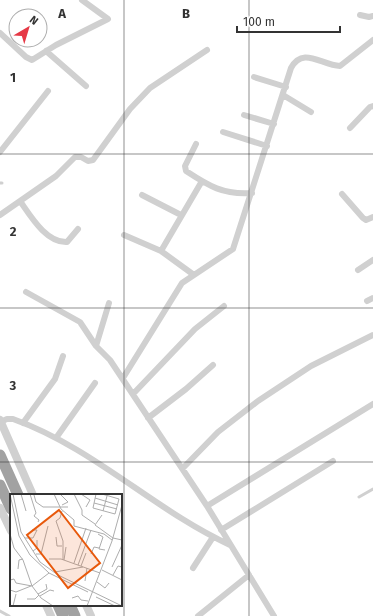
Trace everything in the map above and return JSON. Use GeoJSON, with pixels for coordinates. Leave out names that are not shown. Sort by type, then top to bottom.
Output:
{"type":"FeatureCollection","features":[{"type":"Feature","properties":{"kind":"highway"},"geometry":{"type":"LineString","coordinates":[[0,455],[18,494]]}},
{"type":"Feature","properties":{"kind":"highway"},"geometry":{"type":"LineString","coordinates":[[0,485],[10,506]]}},
{"type":"Feature","properties":{"kind":"highway"},"geometry":{"type":"LineString","coordinates":[[58,606],[63,616]]}},
{"type":"Feature","properties":{"kind":"highway"},"geometry":{"type":"LineString","coordinates":[[70,606],[75,616]]}},
{"type":"Feature","properties":{"kind":"street"},"geometry":{"type":"LineString","coordinates":[[0,33],[28,60],[38,58],[46,51],[108,19],[82,0]]}},
{"type":"Feature","properties":{"kind":"street"},"geometry":{"type":"LineString","coordinates":[[360,15],[369,17],[373,16]]}},
{"type":"Feature","properties":{"kind":"street"},"geometry":{"type":"LineString","coordinates":[[122,378],[185,280],[233,250],[291,68],[295,61],[301,58],[308,58],[340,66],[373,40]]}},
{"type":"Feature","properties":{"kind":"street"},"geometry":{"type":"LineString","coordinates":[[0,215],[56,176],[75,157],[81,157],[90,162],[130,109],[150,88],[207,50]]}},
{"type":"Feature","properties":{"kind":"street"},"geometry":{"type":"LineString","coordinates":[[46,51],[86,86]]}},
{"type":"Feature","properties":{"kind":"street"},"geometry":{"type":"LineString","coordinates":[[254,77],[286,87]]}},
{"type":"Feature","properties":{"kind":"street"},"geometry":{"type":"LineString","coordinates":[[0,152],[48,91]]}},
{"type":"Feature","properties":{"kind":"street"},"geometry":{"type":"LineString","coordinates":[[283,96],[311,112]]}},
{"type":"Feature","properties":{"kind":"street"},"geometry":{"type":"LineString","coordinates":[[350,128],[370,106],[373,106]]}},
{"type":"Feature","properties":{"kind":"street"},"geometry":{"type":"LineString","coordinates":[[244,115],[274,124]]}},
{"type":"Feature","properties":{"kind":"street"},"geometry":{"type":"LineString","coordinates":[[223,132],[267,146]]}},
{"type":"Feature","properties":{"kind":"street"},"geometry":{"type":"LineString","coordinates":[[196,144],[185,169],[202,181],[229,193],[252,193]]}},
{"type":"Feature","properties":{"kind":"street"},"geometry":{"type":"LineString","coordinates":[[161,251],[202,181]]}},
{"type":"Feature","properties":{"kind":"street"},"geometry":{"type":"LineString","coordinates":[[342,194],[362,218],[369,220],[373,217]]}},
{"type":"Feature","properties":{"kind":"street"},"geometry":{"type":"LineString","coordinates":[[142,195],[181,215]]}},
{"type":"Feature","properties":{"kind":"street"},"geometry":{"type":"LineString","coordinates":[[20,201],[46,232],[59,241],[67,242],[78,229]]}},
{"type":"Feature","properties":{"kind":"street"},"geometry":{"type":"LineString","coordinates":[[124,235],[161,251],[194,275]]}},
{"type":"Feature","properties":{"kind":"street"},"geometry":{"type":"LineString","coordinates":[[358,270],[373,260]]}},
{"type":"Feature","properties":{"kind":"street"},"geometry":{"type":"LineString","coordinates":[[26,292],[80,322],[96,346],[110,360],[183,468],[274,616]]}},
{"type":"Feature","properties":{"kind":"street"},"geometry":{"type":"LineString","coordinates":[[96,346],[109,303]]}},
{"type":"Feature","properties":{"kind":"street"},"geometry":{"type":"LineString","coordinates":[[133,394],[195,329],[224,306]]}},
{"type":"Feature","properties":{"kind":"street"},"geometry":{"type":"LineString","coordinates":[[183,468],[218,432],[258,401],[311,366],[373,335]]}},
{"type":"Feature","properties":{"kind":"street"},"geometry":{"type":"LineString","coordinates":[[23,422],[55,379],[63,356]]}},
{"type":"Feature","properties":{"kind":"street"},"geometry":{"type":"LineString","coordinates":[[148,418],[186,389],[213,365]]}},
{"type":"Feature","properties":{"kind":"street"},"geometry":{"type":"LineString","coordinates":[[56,438],[95,383]]}},
{"type":"Feature","properties":{"kind":"street"},"geometry":{"type":"LineString","coordinates":[[207,506],[373,404]]}},
{"type":"Feature","properties":{"kind":"street"},"geometry":{"type":"LineString","coordinates":[[33,494],[0,421],[14,419],[23,422],[88,455],[180,518],[230,546]]}},
{"type":"Feature","properties":{"kind":"street"},"geometry":{"type":"LineString","coordinates":[[221,530],[333,461]]}},
{"type":"Feature","properties":{"kind":"street"},"geometry":{"type":"LineString","coordinates":[[0,508],[10,529]]}},
{"type":"Feature","properties":{"kind":"street"},"geometry":{"type":"LineString","coordinates":[[193,568],[213,537]]}},
{"type":"Feature","properties":{"kind":"street"},"geometry":{"type":"LineString","coordinates":[[198,616],[249,575]]}},
{"type":"Feature","properties":{"kind":"street"},"geometry":{"type":"LineString","coordinates":[[46,606],[51,616]]}},
{"type":"Feature","properties":{"kind":"street"},"geometry":{"type":"LineString","coordinates":[[86,606],[91,616]]}},
{"type":"Feature","properties":{"kind":"lane"},"geometry":{"type":"LineString","coordinates":[[359,497],[373,489]]}},
{"type":"Feature","properties":{"kind":"lane"},"geometry":{"type":"LineString","coordinates":[[0,611],[9,616]]}}]}
